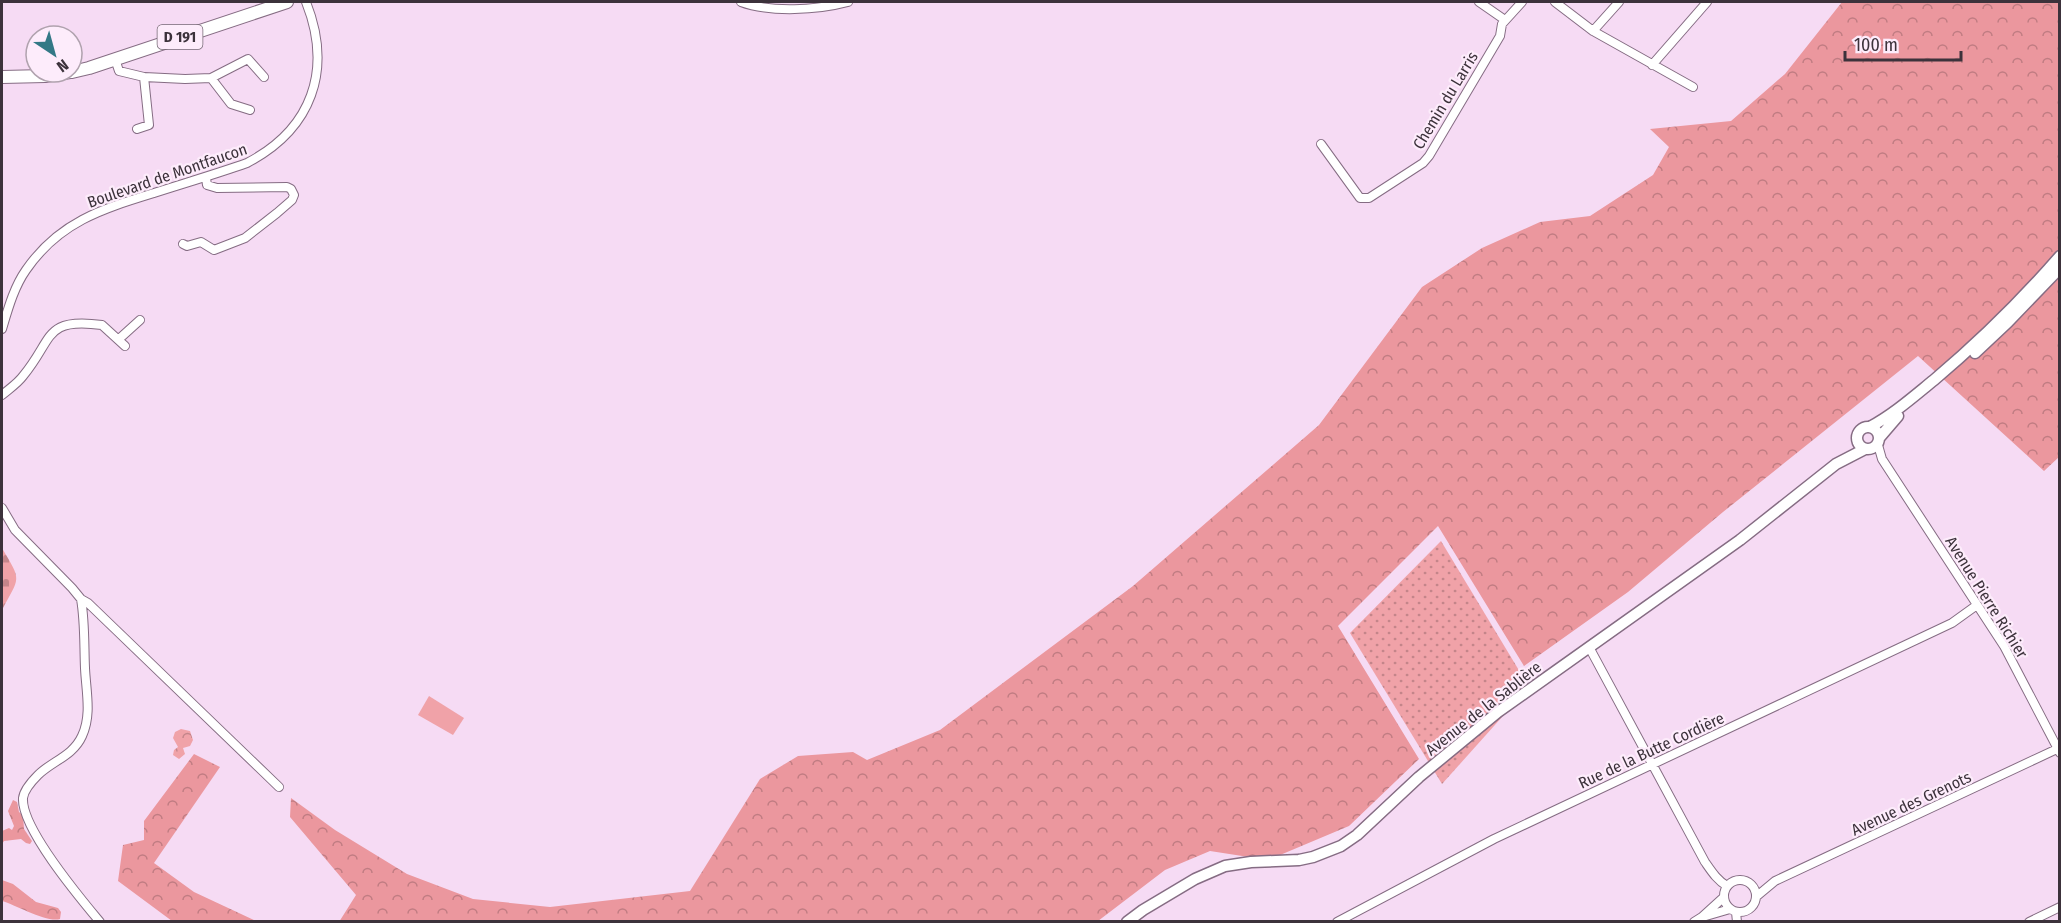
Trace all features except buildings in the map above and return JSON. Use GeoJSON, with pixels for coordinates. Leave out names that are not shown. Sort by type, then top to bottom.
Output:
{"type":"FeatureCollection","features":[{"type":"Feature","properties":{"kind":"main road","name":"D 191"},"geometry":{"type":"LineString","coordinates":[[84,68],[287,2]]}},
{"type":"Feature","properties":{"kind":"main road","name":"D 191"},"geometry":{"type":"LineString","coordinates":[[2,77],[24,76]]}},
{"type":"Feature","properties":{"kind":"main road"},"geometry":{"type":"LineString","coordinates":[[1870,427],[1877,430],[1873,445],[1859,445],[1857,440],[1860,430],[1894,413],[1958,359],[2019,301],[2060,256]]}},
{"type":"Feature","properties":{"kind":"main road","name":"Avenue de la Sablière"},"geometry":{"type":"LineString","coordinates":[[1836,464],[1873,445],[1898,417],[1986,344],[2060,268]]}},
{"type":"Feature","properties":{"kind":"main road","name":"Avenue de la Sablière"},"geometry":{"type":"LineString","coordinates":[[1127,921],[1195,879],[1225,866],[1251,862],[1299,860],[1341,846],[1357,835],[1419,777],[1498,712],[1740,540],[1836,464],[1857,440]]}},
{"type":"Feature","properties":{"kind":"street","name":"Boulevard de Montfaucon"},"geometry":{"type":"LineString","coordinates":[[2,329],[16,288],[25,271],[52,239],[102,209],[206,178],[247,163],[265,154],[294,128],[311,96],[318,63],[312,18],[306,2]]}},
{"type":"Feature","properties":{"kind":"street"},"geometry":{"type":"LineString","coordinates":[[741,2],[759,6],[802,8],[828,7],[848,2]]}},
{"type":"Feature","properties":{"kind":"street"},"geometry":{"type":"LineString","coordinates":[[1479,2],[1505,20],[1522,2]]}},
{"type":"Feature","properties":{"kind":"street"},"geometry":{"type":"LineString","coordinates":[[1555,2],[1593,32],[1693,87]]}},
{"type":"Feature","properties":{"kind":"street"},"geometry":{"type":"LineString","coordinates":[[1593,32],[1619,2]]}},
{"type":"Feature","properties":{"kind":"street"},"geometry":{"type":"LineString","coordinates":[[1652,65],[1707,2]]}},
{"type":"Feature","properties":{"kind":"street","name":"Chemin du Larris"},"geometry":{"type":"LineString","coordinates":[[1321,144],[1360,198],[1369,198],[1423,163],[1500,36],[1505,20]]}},
{"type":"Feature","properties":{"kind":"street"},"geometry":{"type":"LineString","coordinates":[[115,59],[119,71],[144,77],[185,80],[211,78],[248,59],[264,77]]}},
{"type":"Feature","properties":{"kind":"street"},"geometry":{"type":"LineString","coordinates":[[137,129],[148,125],[144,77]]}},
{"type":"Feature","properties":{"kind":"street"},"geometry":{"type":"LineString","coordinates":[[211,78],[231,104],[250,110]]}},
{"type":"Feature","properties":{"kind":"street"},"geometry":{"type":"LineString","coordinates":[[183,244],[188,246],[201,242],[214,250],[238,242],[270,219],[292,200],[294,195],[291,189],[286,188],[217,188],[207,185],[206,178]]}},
{"type":"Feature","properties":{"kind":"street"},"geometry":{"type":"LineString","coordinates":[[119,339],[141,320]]}},
{"type":"Feature","properties":{"kind":"street"},"geometry":{"type":"LineString","coordinates":[[2,394],[23,377],[52,333],[62,325],[102,325],[125,346]]}},
{"type":"Feature","properties":{"kind":"street","name":"Avenue Pierre Richier"},"geometry":{"type":"LineString","coordinates":[[1873,445],[2004,646],[2058,751]]}},
{"type":"Feature","properties":{"kind":"street"},"geometry":{"type":"LineString","coordinates":[[2,508],[15,530],[81,599],[88,603],[279,787]]}},
{"type":"Feature","properties":{"kind":"street"},"geometry":{"type":"LineString","coordinates":[[81,599],[88,698],[84,731],[74,749],[38,775],[23,797],[32,828],[75,892],[100,921]]}},
{"type":"Feature","properties":{"kind":"street","name":"Rue de la Butte Cordière"},"geometry":{"type":"LineString","coordinates":[[1337,921],[1494,839],[1952,623],[1977,605]]}},
{"type":"Feature","properties":{"kind":"street"},"geometry":{"type":"LineString","coordinates":[[1589,647],[1709,868],[1720,882],[1727,886]]}},
{"type":"Feature","properties":{"kind":"street","name":"Avenue des Grenots"},"geometry":{"type":"LineString","coordinates":[[1757,896],[1775,881],[2058,751]]}},
{"type":"Feature","properties":{"kind":"street"},"geometry":{"type":"LineString","coordinates":[[1702,917],[1724,897],[1730,882],[1740,879],[1751,883],[1757,896],[1753,906],[1739,921],[1724,897]]}},
{"type":"Feature","properties":{"kind":"street","name":"Avenue des Grenots"},"geometry":{"type":"LineString","coordinates":[[1751,883],[1775,881]]}},
{"type":"Feature","properties":{"kind":"street"},"geometry":{"type":"LineString","coordinates":[[2029,921],[2060,907]]}},
{"type":"Feature","properties":{"kind":"street"},"geometry":{"type":"LineString","coordinates":[[1694,921],[1733,910],[1748,910]]}},
{"type":"Feature","properties":{"kind":"green space"},"geometry":{"type":"Polygon","coordinates":[[[1842,2],[2059,2],[2059,457],[2044,471],[1918,356],[1723,512],[1628,592],[1524,666],[1438,526],[1338,626],[1419,759],[1349,826],[1268,860],[1210,851],[1165,870],[1098,921],[339,922],[356,895],[290,817],[291,798],[335,830],[407,874],[473,899],[550,907],[690,891],[760,779],[798,756],[853,752],[867,760],[940,730],[1133,586],[1319,425],[1422,287],[1482,248],[1540,222],[1590,216],[1653,175],[1669,147],[1650,129],[1731,121],[1785,74],[1842,2]]]}},
{"type":"Feature","properties":{"kind":"green space"},"geometry":{"type":"Polygon","coordinates":[[[1441,541],[1529,687],[1442,784],[1350,633],[1441,541]]]}},
{"type":"Feature","properties":{"kind":"green space"},"geometry":{"type":"Polygon","coordinates":[[[2,548],[13,567],[16,579],[2,610],[2,548]]]}},
{"type":"Feature","properties":{"kind":"green space"},"geometry":{"type":"Polygon","coordinates":[[[429,696],[464,718],[453,735],[418,715],[429,696]]]}},
{"type":"Feature","properties":{"kind":"green space"},"geometry":{"type":"Polygon","coordinates":[[[181,729],[190,731],[193,740],[190,746],[183,748],[185,754],[179,759],[173,755],[174,750],[178,747],[173,738],[175,732],[181,729]]]}},
{"type":"Feature","properties":{"kind":"green space"},"geometry":{"type":"Polygon","coordinates":[[[194,754],[220,767],[154,863],[194,892],[256,921],[172,921],[118,881],[123,845],[144,840],[144,821],[194,754]]]}},
{"type":"Feature","properties":{"kind":"green space"},"geometry":{"type":"Polygon","coordinates":[[[13,800],[17,802],[19,812],[23,815],[24,829],[32,841],[30,844],[21,839],[4,841],[2,844],[2,831],[9,828],[12,830],[14,826],[8,811],[13,800]]]}},
{"type":"Feature","properties":{"kind":"green space"},"geometry":{"type":"Polygon","coordinates":[[[2,880],[13,884],[36,902],[58,908],[61,912],[60,919],[54,920],[40,916],[2,901],[2,880]]]}}]}
